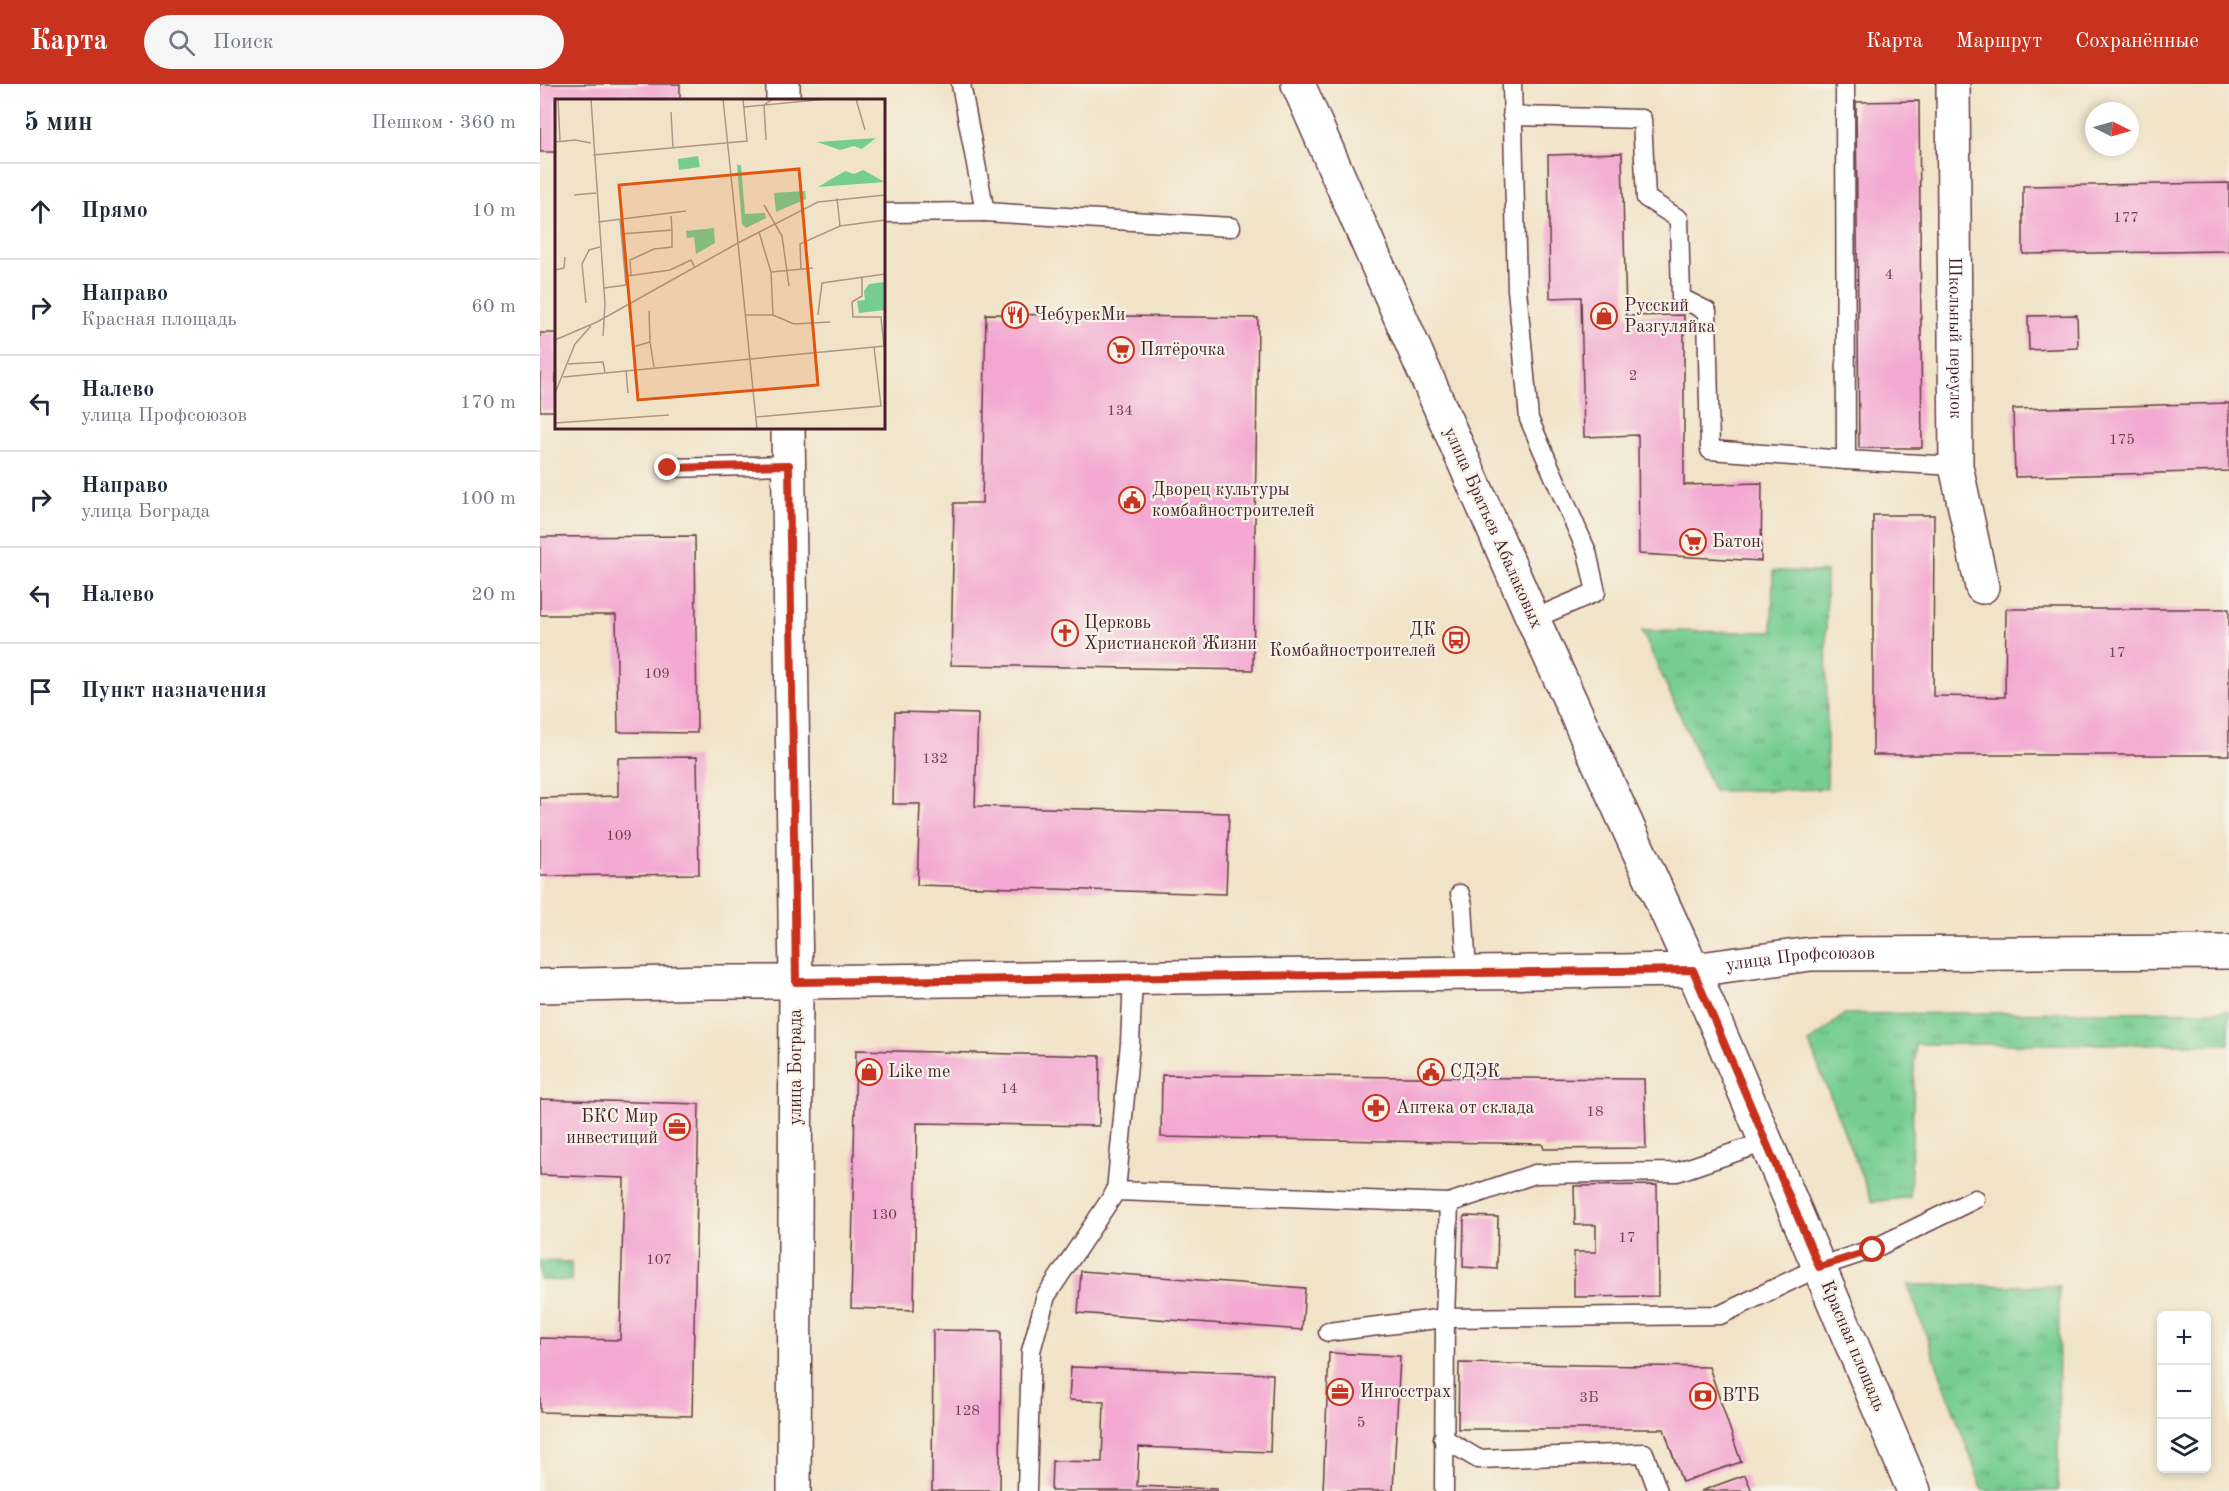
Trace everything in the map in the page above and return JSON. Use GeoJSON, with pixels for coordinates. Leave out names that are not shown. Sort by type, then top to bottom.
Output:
{"type":"FeatureCollection","features":[{"type":"Feature","properties":{"kind":"street","name":"улица Братьев Абалаковых"},"geometry":{"type":"LineString","coordinates":[[1298,84],[1533,619],[1693,970]]}},
{"type":"Feature","properties":{"kind":"street","name":"Школьный переулок"},"geometry":{"type":"LineString","coordinates":[[1953,84],[1956,466],[1982,587]]}},
{"type":"Feature","properties":{"kind":"street","name":"улица Бограда"},"geometry":{"type":"LineString","coordinates":[[788,429],[796,982],[794,1491]]}},
{"type":"Feature","properties":{"kind":"street","name":"улица Профсоюзов"},"geometry":{"type":"LineString","coordinates":[[540,986],[1693,970],[1811,954],[2229,952]]}},
{"type":"Feature","properties":{"kind":"street","name":"Красная площадь"},"geometry":{"type":"LineString","coordinates":[[1693,970],[1914,1491]]}},
{"type":"Feature","properties":{"kind":"lane"},"geometry":{"type":"LineString","coordinates":[[962,84],[985,212]]}},
{"type":"Feature","properties":{"kind":"lane"},"geometry":{"type":"LineString","coordinates":[[1512,84],[1517,289],[1529,419],[1587,552],[1596,592],[1533,619]]}},
{"type":"Feature","properties":{"kind":"lane"},"geometry":{"type":"LineString","coordinates":[[1845,84],[1846,460]]}},
{"type":"Feature","properties":{"kind":"lane"},"geometry":{"type":"LineString","coordinates":[[1512,116],[1642,119],[1646,198],[1679,219],[1681,298],[1707,311],[1710,450],[1956,466]]}},
{"type":"Feature","properties":{"kind":"lane"},"geometry":{"type":"LineString","coordinates":[[885,213],[985,212],[1231,227]]}},
{"type":"Feature","properties":{"kind":"lane"},"geometry":{"type":"LineString","coordinates":[[668,468],[789,465]]}},
{"type":"Feature","properties":{"kind":"lane"},"geometry":{"type":"LineString","coordinates":[[1460,894],[1463,905],[1467,973]]}},
{"type":"Feature","properties":{"kind":"lane"},"geometry":{"type":"LineString","coordinates":[[1027,1491],[1030,1351],[1046,1296],[1116,1191],[1130,1043],[1133,977]]}},
{"type":"Feature","properties":{"kind":"lane"},"geometry":{"type":"LineString","coordinates":[[1116,1191],[1449,1203],[1535,1174],[1677,1172],[1765,1142]]}},
{"type":"Feature","properties":{"kind":"lane"},"geometry":{"type":"LineString","coordinates":[[1328,1332],[1445,1318],[1720,1315],[1819,1267],[1873,1250],[1975,1199]]}},
{"type":"Feature","properties":{"kind":"lane"},"geometry":{"type":"LineString","coordinates":[[1444,1491],[1445,1318],[1449,1203]]}},
{"type":"Feature","properties":{"kind":"lane"},"geometry":{"type":"LineString","coordinates":[[1443,1438],[1478,1459],[1644,1453],[1658,1491]]}},
{"type":"Feature","properties":{"kind":"green space"},"geometry":{"type":"Polygon","coordinates":[[[1773,571],[1826,572],[1827,789],[1714,791],[1642,631],[1772,632],[1773,571]]]}},
{"type":"Feature","properties":{"kind":"green space"},"geometry":{"type":"Polygon","coordinates":[[[2229,1011],[2229,1044],[1915,1044],[1910,1197],[1872,1202],[1809,1043],[1845,1014],[2229,1011]]]}},
{"type":"Feature","properties":{"kind":"green space"},"geometry":{"type":"Polygon","coordinates":[[[540,1261],[571,1262],[571,1281],[540,1280],[540,1261]]]}},
{"type":"Feature","properties":{"kind":"green space"},"geometry":{"type":"Polygon","coordinates":[[[1908,1285],[2059,1286],[2058,1491],[1983,1491],[1908,1285]]]}},
{"type":"Feature","properties":{"kind":"building"},"geometry":{"type":"Polygon","coordinates":[[[540,84],[680,84],[680,99],[555,99],[555,152],[540,152],[540,84]]]}},
{"type":"Feature","properties":{"kind":"building"},"geometry":{"type":"Polygon","coordinates":[[[1919,101],[1922,448],[1859,448],[1856,102],[1919,101]]]}},
{"type":"Feature","properties":{"kind":"building"},"geometry":{"type":"Polygon","coordinates":[[[1622,153],[1626,316],[1684,315],[1684,485],[1762,483],[1761,561],[1639,554],[1638,435],[1584,437],[1581,297],[1550,298],[1548,155],[1622,153]]]}},
{"type":"Feature","properties":{"kind":"building"},"geometry":{"type":"Polygon","coordinates":[[[2229,183],[2229,251],[2023,254],[2023,186],[2229,183]]]}},
{"type":"Feature","properties":{"kind":"building"},"geometry":{"type":"Polygon","coordinates":[[[986,314],[1258,318],[1253,670],[951,665],[954,503],[982,503],[986,314]]]}},
{"type":"Feature","properties":{"kind":"building"},"geometry":{"type":"Polygon","coordinates":[[[2077,315],[2078,348],[2029,350],[2028,316],[2077,315]]]}},
{"type":"Feature","properties":{"kind":"building"},"geometry":{"type":"Polygon","coordinates":[[[540,333],[555,333],[555,411],[540,411],[540,333]]]}},
{"type":"Feature","properties":{"kind":"building"},"geometry":{"type":"Polygon","coordinates":[[[2229,403],[2229,471],[2015,477],[2013,409],[2229,403]]]}},
{"type":"Feature","properties":{"kind":"building"},"geometry":{"type":"Polygon","coordinates":[[[1873,515],[1934,515],[1933,696],[2005,697],[2006,609],[2229,609],[2229,755],[1873,755],[1873,515]]]}},
{"type":"Feature","properties":{"kind":"building"},"geometry":{"type":"Polygon","coordinates":[[[695,536],[697,733],[618,732],[616,615],[540,615],[540,537],[695,536]]]}},
{"type":"Feature","properties":{"kind":"building"},"geometry":{"type":"Polygon","coordinates":[[[895,712],[978,714],[975,806],[1229,813],[1226,894],[917,885],[920,804],[893,804],[895,712]]]}},
{"type":"Feature","properties":{"kind":"building"},"geometry":{"type":"Polygon","coordinates":[[[697,757],[699,874],[540,876],[540,798],[618,796],[618,758],[697,757]]]}},
{"type":"Feature","properties":{"kind":"building"},"geometry":{"type":"Polygon","coordinates":[[[856,1050],[1100,1056],[1099,1126],[917,1123],[914,1310],[851,1308],[856,1050]]]}},
{"type":"Feature","properties":{"kind":"building"},"geometry":{"type":"Polygon","coordinates":[[[1162,1075],[1644,1079],[1646,1148],[1544,1149],[1542,1144],[1161,1137],[1162,1075]]]}},
{"type":"Feature","properties":{"kind":"building"},"geometry":{"type":"Polygon","coordinates":[[[540,1099],[699,1104],[692,1416],[540,1412],[540,1338],[620,1340],[624,1178],[540,1175],[540,1099]]]}},
{"type":"Feature","properties":{"kind":"building"},"geometry":{"type":"Polygon","coordinates":[[[1657,1185],[1658,1296],[1574,1297],[1574,1252],[1596,1252],[1596,1225],[1575,1225],[1574,1186],[1657,1185]]]}},
{"type":"Feature","properties":{"kind":"building"},"geometry":{"type":"Polygon","coordinates":[[[1464,1216],[1498,1217],[1497,1269],[1463,1267],[1464,1216]]]}},
{"type":"Feature","properties":{"kind":"building"},"geometry":{"type":"Polygon","coordinates":[[[1081,1271],[1305,1288],[1302,1330],[1078,1313],[1081,1271]]]}},
{"type":"Feature","properties":{"kind":"building"},"geometry":{"type":"Polygon","coordinates":[[[933,1330],[1001,1331],[1000,1491],[932,1491],[933,1330]]]}},
{"type":"Feature","properties":{"kind":"building"},"geometry":{"type":"Polygon","coordinates":[[[1329,1353],[1400,1356],[1393,1491],[1323,1491],[1329,1353]]]}},
{"type":"Feature","properties":{"kind":"building"},"geometry":{"type":"Polygon","coordinates":[[[1459,1363],[1709,1367],[1741,1462],[1682,1482],[1664,1429],[1458,1429],[1459,1363]]]}},
{"type":"Feature","properties":{"kind":"building"},"geometry":{"type":"Polygon","coordinates":[[[1071,1367],[1273,1374],[1270,1452],[1139,1447],[1137,1486],[1217,1489],[1217,1491],[1051,1491],[1052,1461],[1102,1462],[1104,1402],[1069,1400],[1071,1367]]]}},
{"type":"Feature","properties":{"kind":"building"},"geometry":{"type":"Polygon","coordinates":[[[1745,1475],[1752,1491],[1701,1491],[1745,1475]]]}},
{"type":"Feature","properties":{"kind":"place","name":"ЧебурекМи"},"geometry":{"type":"Point","coordinates":[1015,315]}},
{"type":"Feature","properties":{"kind":"place","name":"Русский Разгуляйка"},"geometry":{"type":"Point","coordinates":[1604,316]}},
{"type":"Feature","properties":{"kind":"place","name":"Пятёрочка"},"geometry":{"type":"Point","coordinates":[1121,350]}},
{"type":"Feature","properties":{"kind":"place","name":"Дворец культуры комбайностроителей"},"geometry":{"type":"Point","coordinates":[1132,500]}},
{"type":"Feature","properties":{"kind":"place","name":"Батон"},"geometry":{"type":"Point","coordinates":[1693,542]}},
{"type":"Feature","properties":{"kind":"place","name":"Церковь Христианской Жизни"},"geometry":{"type":"Point","coordinates":[1065,633]}},
{"type":"Feature","properties":{"kind":"place","name":"ДК Комбайностроителей"},"geometry":{"type":"Point","coordinates":[1456,640]}},
{"type":"Feature","properties":{"kind":"place","name":"Like me"},"geometry":{"type":"Point","coordinates":[869,1072]}},
{"type":"Feature","properties":{"kind":"place","name":"СДЭК"},"geometry":{"type":"Point","coordinates":[1431,1072]}},
{"type":"Feature","properties":{"kind":"place","name":"Аптека от склада"},"geometry":{"type":"Point","coordinates":[1376,1108]}},
{"type":"Feature","properties":{"kind":"place","name":"БКС Мир инвестиций"},"geometry":{"type":"Point","coordinates":[677,1127]}},
{"type":"Feature","properties":{"kind":"place","name":"Ингосстрах"},"geometry":{"type":"Point","coordinates":[1340,1392]}},
{"type":"Feature","properties":{"kind":"place","name":"ВТБ"},"geometry":{"type":"Point","coordinates":[1703,1396]}},
{"type":"Feature","properties":{"kind":"route"},"geometry":{"type":"LineString","coordinates":[[668,468],[789,465],[796,982],[1693,970],[1819,1267],[1873,1250]]}}]}
